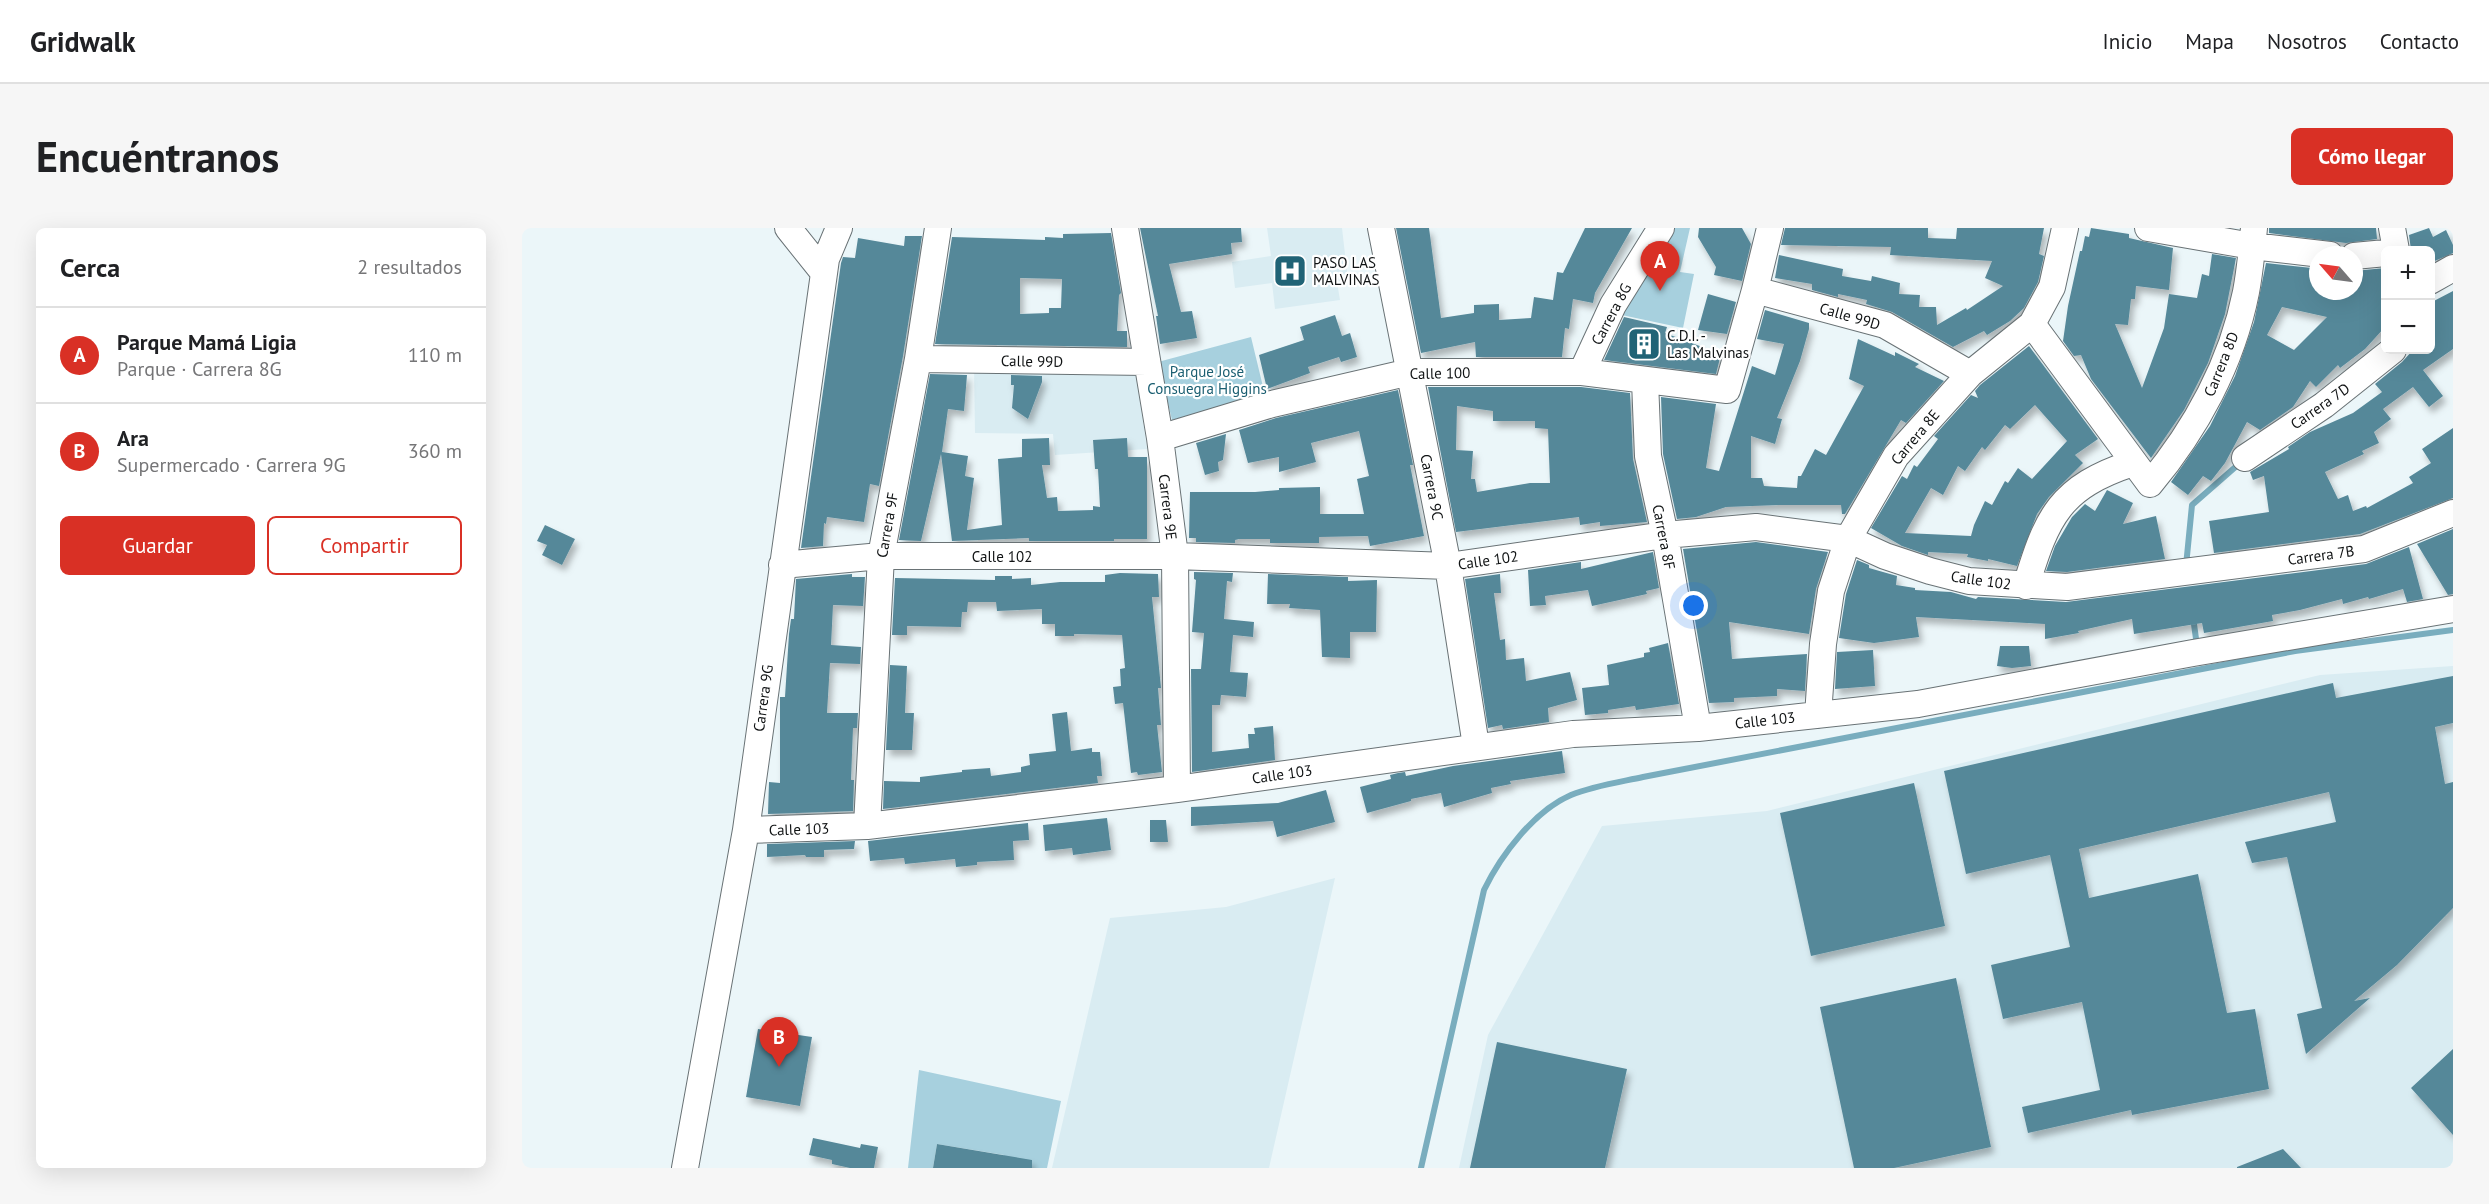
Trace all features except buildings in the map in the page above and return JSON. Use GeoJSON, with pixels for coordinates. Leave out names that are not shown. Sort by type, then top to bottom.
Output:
{"type":"FeatureCollection","features":[{"type":"Feature","properties":{"kind":"street"},"geometry":{"type":"LineString","coordinates":[[788,228],[824,273]]}},
{"type":"Feature","properties":{"kind":"street","name":"Carrera 9G"},"geometry":{"type":"LineString","coordinates":[[686,1168],[746,830],[826,259],[839,228]]}},
{"type":"Feature","properties":{"kind":"street","name":"Carrera 9F"},"geometry":{"type":"LineString","coordinates":[[867,826],[880,556],[918,359],[938,228]]}},
{"type":"Feature","properties":{"kind":"street","name":"Carrera 9E"},"geometry":{"type":"LineString","coordinates":[[1125,228],[1160,438],[1175,556],[1177,789]]}},
{"type":"Feature","properties":{"kind":"street","name":"Carrera 9C"},"geometry":{"type":"LineString","coordinates":[[1381,228],[1448,566],[1476,746]]}},
{"type":"Feature","properties":{"kind":"street","name":"Carrera 8G"},"geometry":{"type":"LineString","coordinates":[[1582,372],[1613,305],[1661,228]]}},
{"type":"Feature","properties":{"kind":"street"},"geometry":{"type":"LineString","coordinates":[[1755,290],[1770,228]]}},
{"type":"Feature","properties":{"kind":"street","name":"Carrera 8E"},"geometry":{"type":"LineString","coordinates":[[1818,715],[1823,644],[1831,591],[1848,539],[1896,456],[1970,374],[2032,324],[2052,286],[2065,228]]}},
{"type":"Feature","properties":{"kind":"street"},"geometry":{"type":"LineString","coordinates":[[2148,228],[2253,237],[2309,250]]}},
{"type":"Feature","properties":{"kind":"street"},"geometry":{"type":"LineString","coordinates":[[2392,228],[2395,246]]}},
{"type":"Feature","properties":{"kind":"street","name":"Carrera 8D"},"geometry":{"type":"LineString","coordinates":[[2133,463],[2150,484],[2175,454],[2202,410],[2214,385],[2243,304],[2253,237]]}},
{"type":"Feature","properties":{"kind":"street"},"geometry":{"type":"LineString","coordinates":[[2363,255],[2381,253]]}},
{"type":"Feature","properties":{"kind":"street"},"geometry":{"type":"LineString","coordinates":[[2435,277],[2453,268]]}},
{"type":"Feature","properties":{"kind":"street","name":"Calle 99D"},"geometry":{"type":"LineString","coordinates":[[1755,290],[1885,325],[1970,374]]}},
{"type":"Feature","properties":{"kind":"street","name":"Calle 100"},"geometry":{"type":"LineString","coordinates":[[1160,438],[1272,404],[1410,372],[1582,372],[1727,390],[1755,290]]}},
{"type":"Feature","properties":{"kind":"street"},"geometry":{"type":"LineString","coordinates":[[2026,586],[2046,527],[2056,512],[2084,483],[2110,470],[2133,463],[2032,324]]}},
{"type":"Feature","properties":{"kind":"street","name":"Carrera 7D"},"geometry":{"type":"LineString","coordinates":[[2245,458],[2324,405],[2388,354]]}},
{"type":"Feature","properties":{"kind":"street","name":"Calle 99D"},"geometry":{"type":"LineString","coordinates":[[918,359],[1147,362]]}},
{"type":"Feature","properties":{"kind":"street","name":"Carrera 8F"},"geometry":{"type":"LineString","coordinates":[[1645,381],[1648,456],[1665,535],[1698,728]]}},
{"type":"Feature","properties":{"kind":"street","name":"Carrera 7B"},"geometry":{"type":"LineString","coordinates":[[2188,573],[2364,549],[2453,513]]}},
{"type":"Feature","properties":{"kind":"street","name":"Calle 102"},"geometry":{"type":"LineString","coordinates":[[782,565],[880,556],[1175,556],[1448,566],[1665,535],[1756,527],[1848,539],[1885,556],[1969,581],[2067,587],[2188,573]]}},
{"type":"Feature","properties":{"kind":"street","name":"Calle 103"},"geometry":{"type":"LineString","coordinates":[[746,830],[867,826],[1177,789],[1573,734],[1698,728],[1918,704],[2197,652],[2453,609]]}},
{"type":"Feature","properties":{"kind":"shaded area","name":"PASO LAS MALVINAS"},"geometry":{"type":"Polygon","coordinates":[[[1267,228],[1342,228],[1348,280],[1337,282],[1340,300],[1275,309],[1272,283],[1235,288],[1232,262],[1271,256],[1267,228]]]}},
{"type":"Feature","properties":{"kind":"shaded area"},"geometry":{"type":"Polygon","coordinates":[[[974,365],[1136,369],[1147,449],[1055,455],[1053,434],[975,433],[974,365]]]}},
{"type":"Feature","properties":{"kind":"shaded area"},"geometry":{"type":"Polygon","coordinates":[[[2453,666],[2453,1168],[1459,1168],[1488,1035],[1602,826],[1767,811],[2320,675],[2453,666]]]}},
{"type":"Feature","properties":{"kind":"shaded area"},"geometry":{"type":"Polygon","coordinates":[[[1335,878],[1269,1168],[1052,1168],[1110,918],[1226,907],[1335,878]]]}},
{"type":"Feature","properties":{"kind":"green space"},"geometry":{"type":"Polygon","coordinates":[[[1668,228],[1690,228],[1680,272],[1694,274],[1683,328],[1617,314],[1668,228]]]}},
{"type":"Feature","properties":{"kind":"green space","name":"Parque José Consuegra Higgins"},"geometry":{"type":"Polygon","coordinates":[[[1251,337],[1265,395],[1172,420],[1158,362],[1251,337]]]}},
{"type":"Feature","properties":{"kind":"green space"},"geometry":{"type":"Polygon","coordinates":[[[919,1070],[1061,1101],[1047,1168],[1003,1168],[1004,1155],[937,1144],[933,1168],[908,1168],[919,1070]]]}},
{"type":"Feature","properties":{"kind":"waterway"},"geometry":{"type":"LineString","coordinates":[[2186,566],[2192,505],[2240,463]]}},
{"type":"Feature","properties":{"kind":"waterway"},"geometry":{"type":"LineString","coordinates":[[2193,617],[2197,646]]}},
{"type":"Feature","properties":{"kind":"waterway"},"geometry":{"type":"LineString","coordinates":[[1421,1168],[1484,890],[1520,835],[1557,802],[1579,792],[1643,777],[2295,651],[2453,630]]}},
{"type":"Feature","properties":{"kind":"place","name":"PASO LAS MALVINAS"},"geometry":{"type":"Point","coordinates":[1290,271]}},
{"type":"Feature","properties":{"kind":"place","name":"Parque Mamá Ligia"},"geometry":{"type":"Point","coordinates":[1660,291]}},
{"type":"Feature","properties":{"kind":"place","name":"C.D.I. - Las Malvinas"},"geometry":{"type":"Point","coordinates":[1644,344]}},
{"type":"Feature","properties":{"kind":"place","name":"Ara"},"geometry":{"type":"Point","coordinates":[779,1067]}}]}
